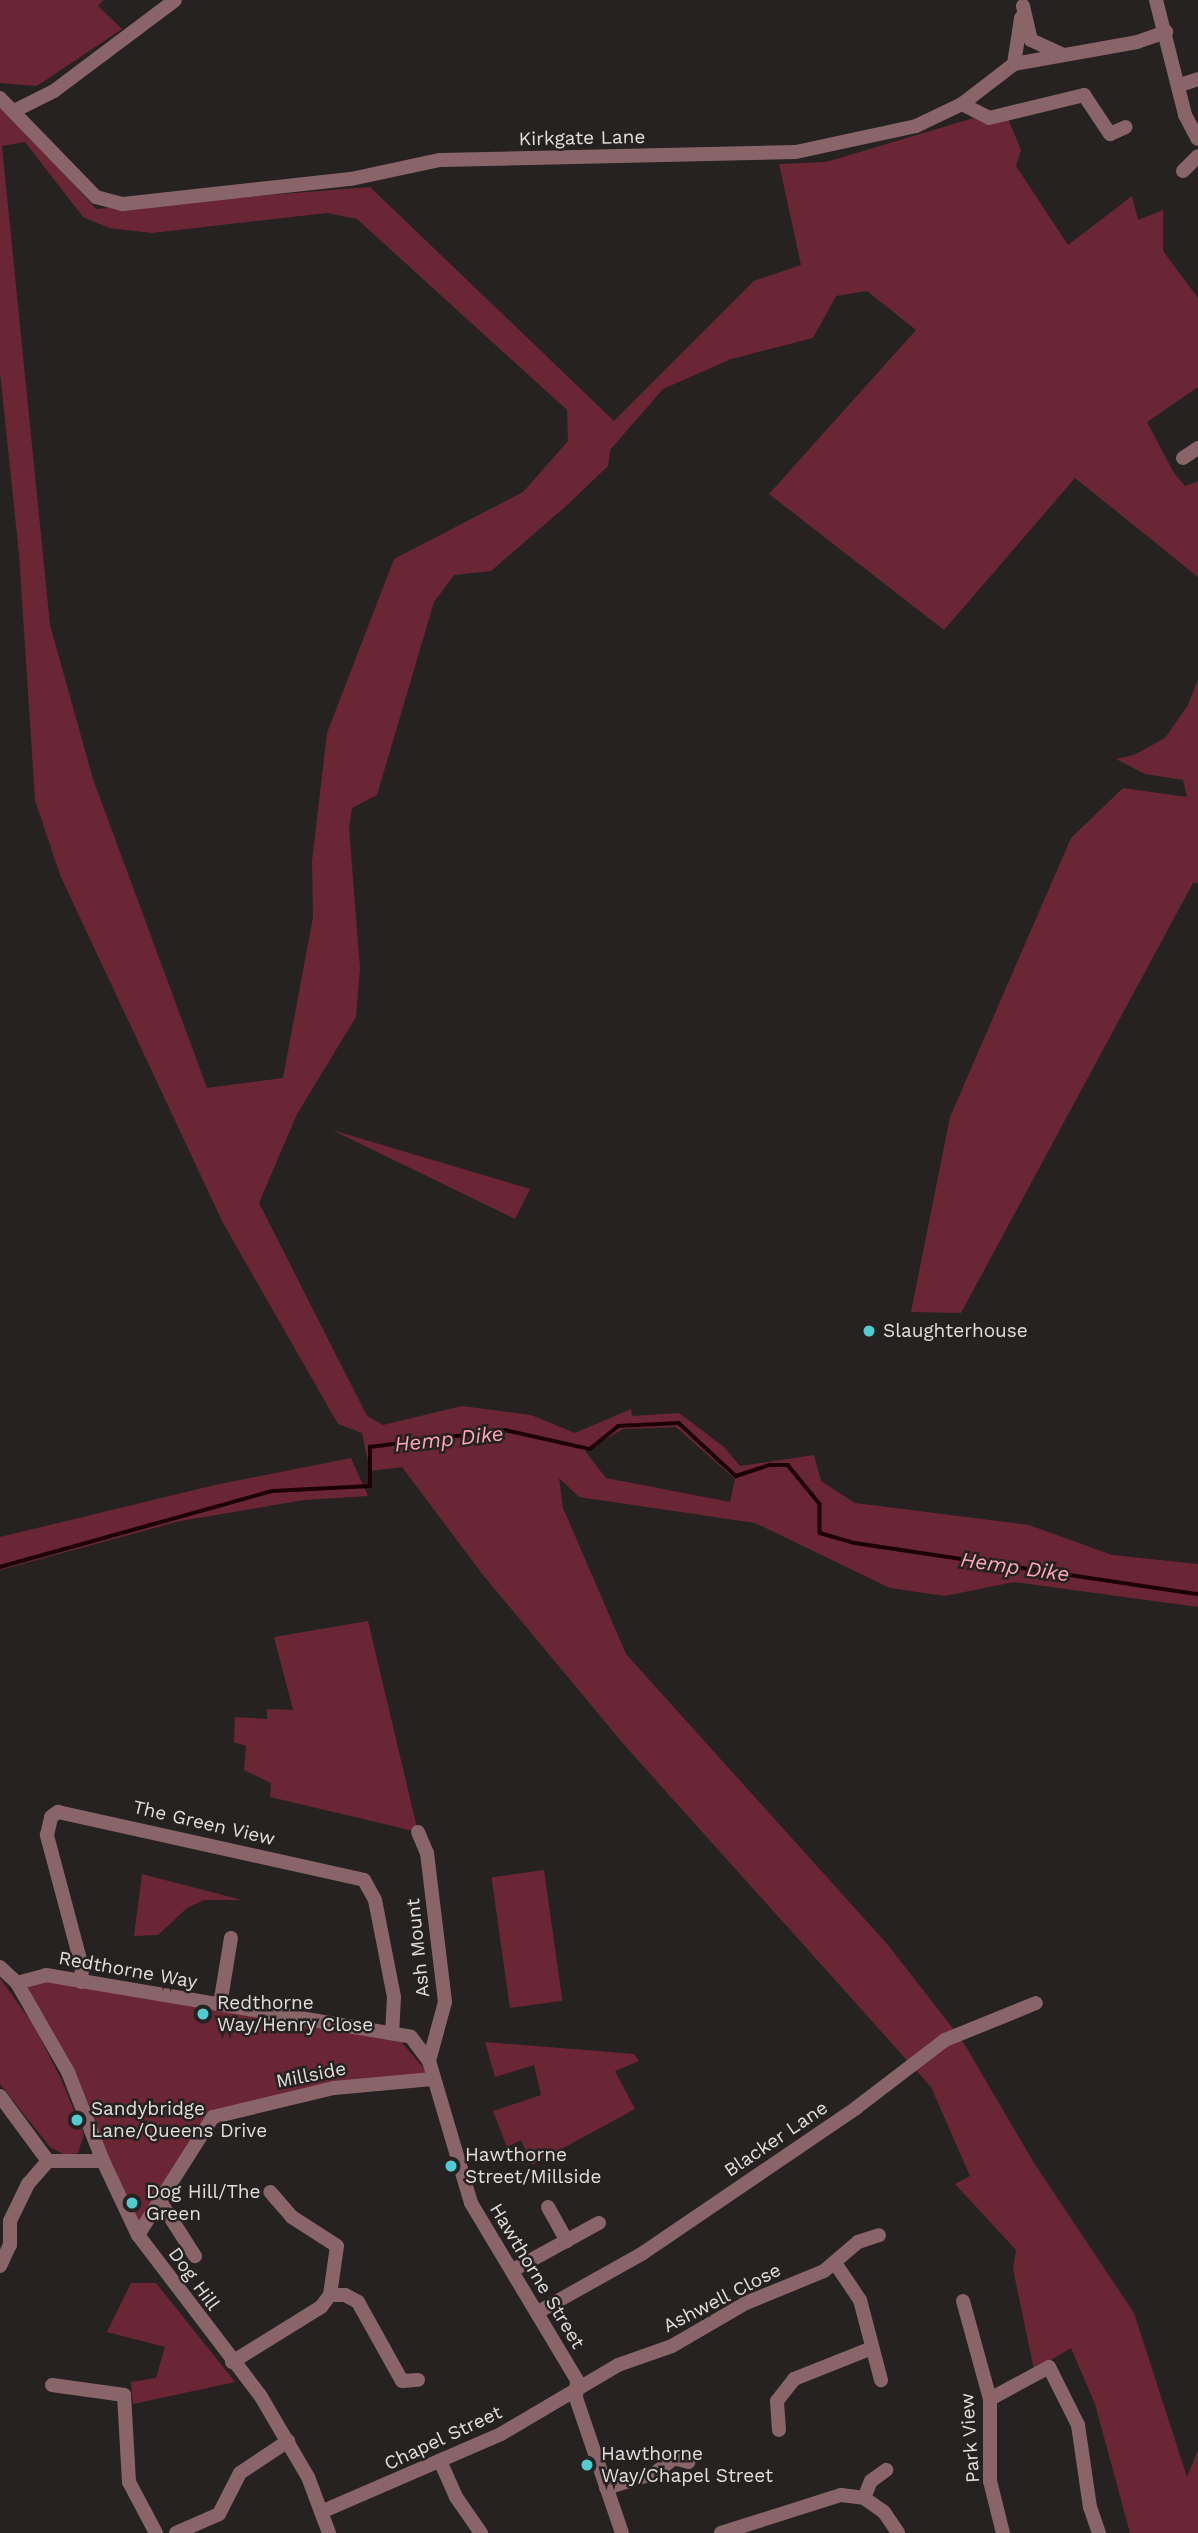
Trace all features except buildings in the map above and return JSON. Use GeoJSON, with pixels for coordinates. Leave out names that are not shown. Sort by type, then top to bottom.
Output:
{"type":"FeatureCollection","features":[{"type":"Feature","properties":{"kind":"street"},"geometry":{"type":"LineString","coordinates":[[16,110],[54,91],[175,0]]}},
{"type":"Feature","properties":{"kind":"street"},"geometry":{"type":"LineString","coordinates":[[1156,0],[1180,85],[1185,115],[1198,139]]}},
{"type":"Feature","properties":{"kind":"street"},"geometry":{"type":"LineString","coordinates":[[1024,3],[1031,40],[1061,54]]}},
{"type":"Feature","properties":{"kind":"street"},"geometry":{"type":"LineString","coordinates":[[1014,64],[1024,3]]}},
{"type":"Feature","properties":{"kind":"street","name":"Kirkgate Lane"},"geometry":{"type":"LineString","coordinates":[[0,98],[16,110],[96,197],[123,204],[351,178],[440,160],[796,152],[897,133],[962,104],[1014,64],[1137,42],[1166,32]]}},
{"type":"Feature","properties":{"kind":"street"},"geometry":{"type":"LineString","coordinates":[[1180,85],[1198,79]]}},
{"type":"Feature","properties":{"kind":"street"},"geometry":{"type":"LineString","coordinates":[[962,104],[989,118],[1084,95],[1110,134],[1126,127]]}},
{"type":"Feature","properties":{"kind":"street"},"geometry":{"type":"LineString","coordinates":[[1183,171],[1198,156]]}},
{"type":"Feature","properties":{"kind":"street"},"geometry":{"type":"LineString","coordinates":[[1183,458],[1198,448]]}},
{"type":"Feature","properties":{"kind":"street","name":"The Green View"},"geometry":{"type":"LineString","coordinates":[[81,1982],[82,1967],[47,1835],[51,1817],[58,1812],[364,1880],[375,1899],[394,1997],[392,2031]]}},
{"type":"Feature","properties":{"kind":"street","name":"Ash Mount"},"geometry":{"type":"LineString","coordinates":[[418,1832],[427,1853],[445,2002],[429,2061]]}},
{"type":"Feature","properties":{"kind":"street"},"geometry":{"type":"LineString","coordinates":[[220,2006],[231,1938]]}},
{"type":"Feature","properties":{"kind":"street","name":"Dog Hill"},"geometry":{"type":"LineString","coordinates":[[0,1968],[17,1983],[68,2072],[103,2161],[138,2235],[288,2441],[329,2533]]}},
{"type":"Feature","properties":{"kind":"street","name":"Redthorne Way"},"geometry":{"type":"LineString","coordinates":[[17,1983],[38,1975],[220,2006],[392,2031],[411,2037],[429,2061]]}},
{"type":"Feature","properties":{"kind":"street","name":"Blacker Lane"},"geometry":{"type":"LineString","coordinates":[[538,2312],[635,2258],[856,2108],[932,2048],[1036,2003]]}},
{"type":"Feature","properties":{"kind":"street","name":"Hawthorne Street"},"geometry":{"type":"LineString","coordinates":[[429,2061],[471,2203],[538,2312],[578,2389],[576,2398],[622,2533]]}},
{"type":"Feature","properties":{"kind":"street","name":"Millside"},"geometry":{"type":"LineString","coordinates":[[138,2235],[212,2118],[334,2088],[433,2079]]}},
{"type":"Feature","properties":{"kind":"street"},"geometry":{"type":"LineString","coordinates":[[0,2096],[48,2161]]}},
{"type":"Feature","properties":{"kind":"street"},"geometry":{"type":"LineString","coordinates":[[0,2266],[10,2245],[5,2219],[28,2184],[48,2161],[103,2161]]}},
{"type":"Feature","properties":{"kind":"street"},"geometry":{"type":"LineString","coordinates":[[232,2362],[321,2307],[330,2295],[337,2246],[292,2217],[270,2192]]}},
{"type":"Feature","properties":{"kind":"street"},"geometry":{"type":"LineString","coordinates":[[159,2198],[195,2256]]}},
{"type":"Feature","properties":{"kind":"street"},"geometry":{"type":"LineString","coordinates":[[548,2207],[568,2241]]}},
{"type":"Feature","properties":{"kind":"street"},"geometry":{"type":"LineString","coordinates":[[513,2270],[599,2223]]}},
{"type":"Feature","properties":{"kind":"street","name":"Ashwell Close"},"geometry":{"type":"LineString","coordinates":[[578,2389],[618,2365],[672,2346],[746,2303],[835,2263],[858,2242],[879,2235]]}},
{"type":"Feature","properties":{"kind":"street"},"geometry":{"type":"LineString","coordinates":[[835,2263],[860,2300],[881,2380]]}},
{"type":"Feature","properties":{"kind":"street"},"geometry":{"type":"LineString","coordinates":[[330,2295],[345,2295],[358,2302],[402,2381],[418,2380]]}},
{"type":"Feature","properties":{"kind":"street","name":"Park View"},"geometry":{"type":"LineString","coordinates":[[963,2301],[990,2399],[990,2481],[1003,2533]]}},
{"type":"Feature","properties":{"kind":"street"},"geometry":{"type":"LineString","coordinates":[[779,2430],[777,2401],[794,2379],[872,2348]]}},
{"type":"Feature","properties":{"kind":"street"},"geometry":{"type":"LineString","coordinates":[[990,2399],[1049,2367],[1078,2425],[1090,2507],[1099,2533]]}},
{"type":"Feature","properties":{"kind":"street"},"geometry":{"type":"LineString","coordinates":[[52,2385],[71,2383],[124,2389],[129,2482],[156,2533]]}},
{"type":"Feature","properties":{"kind":"street","name":"Chapel Street"},"geometry":{"type":"LineString","coordinates":[[321,2512],[441,2463],[501,2434],[578,2389]]}},
{"type":"Feature","properties":{"kind":"street"},"geometry":{"type":"LineString","coordinates":[[176,2533],[219,2514],[240,2473],[288,2441]]}},
{"type":"Feature","properties":{"kind":"street"},"geometry":{"type":"LineString","coordinates":[[606,2488],[655,2473],[674,2458],[688,2462]]}},
{"type":"Feature","properties":{"kind":"street"},"geometry":{"type":"LineString","coordinates":[[441,2463],[456,2497],[481,2533]]}},
{"type":"Feature","properties":{"kind":"street"},"geometry":{"type":"LineString","coordinates":[[864,2498],[871,2481],[886,2470]]}},
{"type":"Feature","properties":{"kind":"street"},"geometry":{"type":"LineString","coordinates":[[721,2533],[841,2495],[864,2498],[884,2512],[898,2533]]}},
{"type":"Feature","properties":{"kind":"shaded area"},"geometry":{"type":"Polygon","coordinates":[[[0,0],[103,0],[98,6],[122,29],[37,86],[0,83],[0,0]]]}},
{"type":"Feature","properties":{"kind":"shaded area"},"geometry":{"type":"Polygon","coordinates":[[[0,103],[96,209],[370,187],[614,421],[754,281],[801,265],[779,164],[826,162],[1004,109],[1021,150],[1016,166],[1068,245],[1132,196],[1138,220],[1163,210],[1163,251],[1198,298],[1198,387],[1147,422],[1174,473],[1185,486],[1198,481],[1198,577],[1075,478],[944,630],[769,494],[916,330],[867,291],[836,296],[813,338],[731,359],[663,389],[610,450],[608,466],[565,507],[491,571],[454,575],[434,602],[377,795],[352,808],[349,828],[360,968],[356,1017],[297,1114],[259,1203],[367,1416],[383,1425],[462,1406],[531,1415],[575,1433],[631,1409],[632,1416],[679,1413],[724,1447],[740,1466],[814,1455],[821,1481],[855,1503],[1029,1525],[1112,1555],[1198,1564],[1198,1607],[1014,1582],[945,1596],[890,1588],[755,1523],[579,1497],[559,1478],[563,1508],[626,1654],[888,1945],[962,2040],[1034,2163],[1134,2313],[1187,2477],[1198,2450],[1198,2533],[1130,2533],[1095,2404],[1071,2348],[1034,2370],[1013,2269],[1016,2250],[955,2184],[970,2176],[931,2087],[626,1747],[483,1575],[402,1467],[370,1471],[362,1433],[338,1424],[223,1223],[60,875],[35,800],[19,554],[0,372],[0,103]],[[25,142],[2,146],[50,625],[93,779],[207,1088],[283,1078],[313,917],[312,861],[327,733],[394,559],[523,492],[568,441],[567,410],[357,219],[327,213],[152,233],[109,228],[83,217],[25,142]],[[676,1427],[623,1429],[585,1451],[606,1478],[730,1502],[735,1479],[676,1427]]]}},
{"type":"Feature","properties":{"kind":"shaded area"},"geometry":{"type":"Polygon","coordinates":[[[1198,679],[1198,883],[1193,883],[961,1313],[911,1312],[950,1117],[1071,838],[1123,788],[1187,797],[1183,780],[1145,774],[1116,759],[1134,755],[1165,738],[1188,705],[1198,679]]]}},
{"type":"Feature","properties":{"kind":"shaded area"},"geometry":{"type":"Polygon","coordinates":[[[332,1130],[530,1189],[515,1219],[332,1130]]]}},
{"type":"Feature","properties":{"kind":"shaded area"},"geometry":{"type":"Polygon","coordinates":[[[351,1458],[368,1496],[304,1500],[180,1521],[0,1570],[0,1537],[215,1485],[351,1458]]]}},
{"type":"Feature","properties":{"kind":"shaded area"},"geometry":{"type":"Polygon","coordinates":[[[368,1621],[418,1832],[270,1797],[271,1783],[244,1770],[246,1746],[234,1742],[235,1717],[267,1719],[267,1709],[293,1710],[274,1637],[368,1621]]]}},
{"type":"Feature","properties":{"kind":"shaded area"},"geometry":{"type":"Polygon","coordinates":[[[544,1870],[562,2001],[510,2008],[492,1877],[544,1870]]]}},
{"type":"Feature","properties":{"kind":"shaded area"},"geometry":{"type":"Polygon","coordinates":[[[142,1874],[242,1900],[204,1900],[187,1908],[158,1935],[134,1936],[142,1874]]]}},
{"type":"Feature","properties":{"kind":"shaded area"},"geometry":{"type":"Polygon","coordinates":[[[29,1976],[392,2031],[433,2079],[386,2082],[213,2117],[138,2235],[68,2072],[17,1983],[29,1976]]]}},
{"type":"Feature","properties":{"kind":"shaded area"},"geometry":{"type":"Polygon","coordinates":[[[0,1978],[34,2026],[61,2079],[84,2134],[78,2153],[65,2155],[50,2147],[0,2084],[0,1978]]]}},
{"type":"Feature","properties":{"kind":"shaded area"},"geometry":{"type":"Polygon","coordinates":[[[485,2042],[634,2054],[639,2061],[615,2071],[635,2109],[532,2165],[521,2140],[507,2147],[493,2111],[541,2095],[534,2065],[495,2077],[485,2042]]]}},
{"type":"Feature","properties":{"kind":"shaded area"},"geometry":{"type":"Polygon","coordinates":[[[131,2283],[156,2283],[235,2382],[133,2404],[131,2382],[156,2378],[165,2347],[107,2332],[131,2283]]]}},
{"type":"Feature","properties":{"kind":"waterway","name":"Hemp Dike"},"geometry":{"type":"LineString","coordinates":[[0,1567],[272,1491],[370,1486],[370,1447],[505,1430],[590,1449],[618,1426],[679,1423],[736,1476],[770,1465],[788,1465],[820,1504],[820,1533],[855,1543],[1198,1594]]}},
{"type":"Feature","properties":{"kind":"place","name":"Slaughterhouse"},"geometry":{"type":"Point","coordinates":[869,1331]}},
{"type":"Feature","properties":{"kind":"place","name":"Redthorne Way/Henry Close"},"geometry":{"type":"Point","coordinates":[203,2014]}},
{"type":"Feature","properties":{"kind":"place","name":"Sandybridge Lane/Queens Drive"},"geometry":{"type":"Point","coordinates":[77,2120]}},
{"type":"Feature","properties":{"kind":"place","name":"Hawthorne Street/Millside"},"geometry":{"type":"Point","coordinates":[451,2166]}},
{"type":"Feature","properties":{"kind":"place","name":"Dog Hill/The Green"},"geometry":{"type":"Point","coordinates":[132,2203]}},
{"type":"Feature","properties":{"kind":"place","name":"Hawthorne Way/Chapel Street"},"geometry":{"type":"Point","coordinates":[587,2465]}}]}
